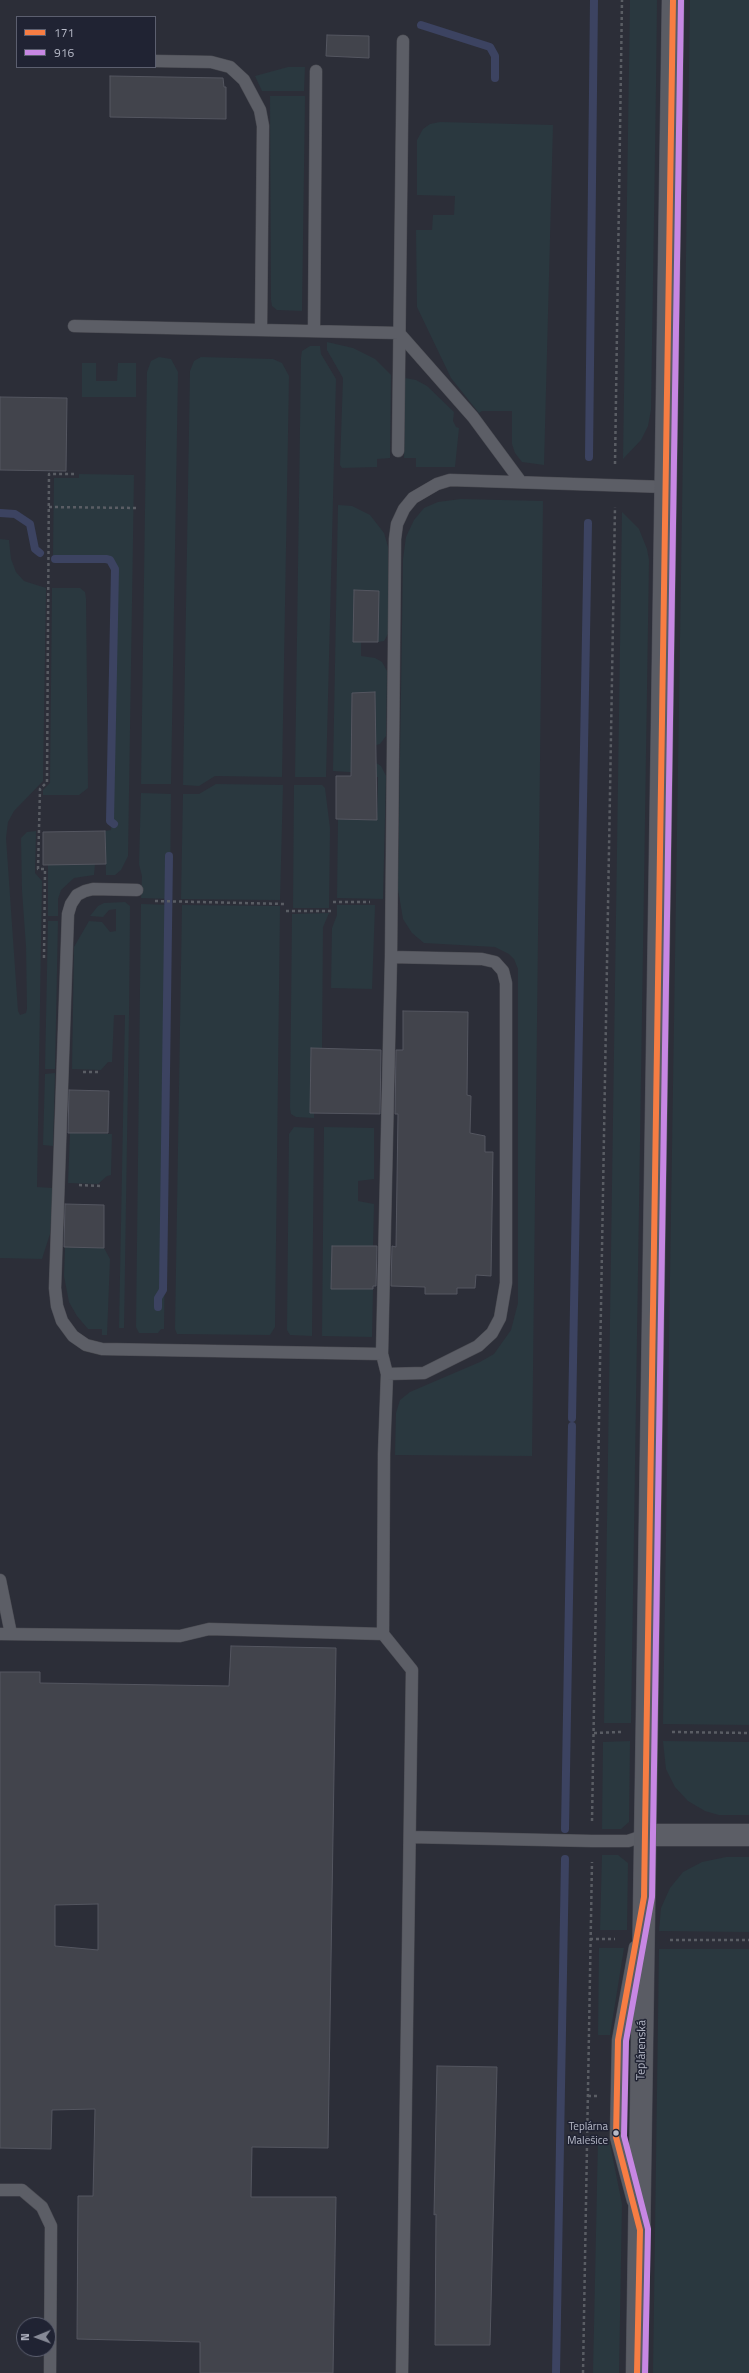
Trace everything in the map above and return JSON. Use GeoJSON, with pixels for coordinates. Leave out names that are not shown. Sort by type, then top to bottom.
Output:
{"type":"FeatureCollection","features":[{"type":"Feature","properties":{"kind":"street","name":"Teplárenská"},"geometry":{"type":"LineString","coordinates":[[637,2373],[673,0]]}},
{"type":"Feature","properties":{"kind":"street"},"geometry":{"type":"LineString","coordinates":[[646,1835],[749,1835]]}},
{"type":"Feature","properties":{"kind":"lane"},"geometry":{"type":"LineString","coordinates":[[398,451],[403,41]]}},
{"type":"Feature","properties":{"kind":"lane"},"geometry":{"type":"LineString","coordinates":[[156,61],[211,62],[230,67],[244,80],[253,92],[260,110],[263,126],[261,329]]}},
{"type":"Feature","properties":{"kind":"lane"},"geometry":{"type":"LineString","coordinates":[[314,330],[316,71]]}},
{"type":"Feature","properties":{"kind":"lane"},"geometry":{"type":"LineString","coordinates":[[74,326],[399,333],[473,417],[521,482]]}},
{"type":"Feature","properties":{"kind":"lane"},"geometry":{"type":"LineString","coordinates":[[402,2373],[412,1670],[383,1634],[384,1454],[388,1374],[382,1354],[392,902],[395,538],[397,524],[404,509],[413,498],[437,484],[461,480],[666,487]]}},
{"type":"Feature","properties":{"kind":"lane"},"geometry":{"type":"LineString","coordinates":[[137,890],[93,889],[85,891],[77,896],[71,904],[68,914],[59,1185],[57,1306],[62,1321],[73,1336],[86,1345],[114,1349],[382,1354]]}},
{"type":"Feature","properties":{"kind":"lane"},"geometry":{"type":"LineString","coordinates":[[388,1374],[424,1373],[478,1346],[492,1333],[500,1318],[506,1283],[506,983],[503,971],[495,962],[482,959],[391,957]]}},
{"type":"Feature","properties":{"kind":"lane"},"geometry":{"type":"LineString","coordinates":[[0,1580],[6,1634],[180,1636],[209,1629],[383,1634]]}},
{"type":"Feature","properties":{"kind":"lane"},"geometry":{"type":"LineString","coordinates":[[410,1837],[628,1841],[646,1835]]}},
{"type":"Feature","properties":{"kind":"lane"},"geometry":{"type":"LineString","coordinates":[[0,2190],[22,2190],[42,2208],[51,2226],[50,2373]]}},
{"type":"Feature","properties":{"kind":"path"},"geometry":{"type":"LineString","coordinates":[[616,464],[622,0]]}},
{"type":"Feature","properties":{"kind":"path"},"geometry":{"type":"LineString","coordinates":[[44,962],[45,869],[38,869],[40,789],[47,782],[49,474],[74,474]]}},
{"type":"Feature","properties":{"kind":"path"},"geometry":{"type":"LineString","coordinates":[[49,507],[139,508]]}},
{"type":"Feature","properties":{"kind":"path"},"geometry":{"type":"LineString","coordinates":[[592,1822],[615,507]]}},
{"type":"Feature","properties":{"kind":"path"},"geometry":{"type":"LineString","coordinates":[[152,901],[286,904]]}},
{"type":"Feature","properties":{"kind":"path"},"geometry":{"type":"LineString","coordinates":[[333,902],[392,902]]}},
{"type":"Feature","properties":{"kind":"path"},"geometry":{"type":"LineString","coordinates":[[286,911],[333,911]]}},
{"type":"Feature","properties":{"kind":"path"},"geometry":{"type":"LineString","coordinates":[[59,1185],[101,1186]]}},
{"type":"Feature","properties":{"kind":"path"},"geometry":{"type":"LineString","coordinates":[[594,1733],[623,1732]]}},
{"type":"Feature","properties":{"kind":"path"},"geometry":{"type":"LineString","coordinates":[[664,1732],[749,1733]]}},
{"type":"Feature","properties":{"kind":"path"},"geometry":{"type":"LineString","coordinates":[[584,2373],[592,1856]]}},
{"type":"Feature","properties":{"kind":"path"},"geometry":{"type":"LineString","coordinates":[[590,1939],[618,1939]]}},
{"type":"Feature","properties":{"kind":"path"},"geometry":{"type":"LineString","coordinates":[[668,1940],[749,1940]]}},
{"type":"Feature","properties":{"kind":"path"},"geometry":{"type":"LineString","coordinates":[[588,2096],[598,2096]]}},
{"type":"Feature","properties":{"kind":"shaded area"},"geometry":{"type":"Polygon","coordinates":[[[630,0],[657,0],[656,87],[651,410],[648,426],[641,440],[623,459],[630,0]]]}},
{"type":"Feature","properties":{"kind":"shaded area"},"geometry":{"type":"Polygon","coordinates":[[[690,0],[749,0],[749,1725],[663,1724],[690,0]]]}},
{"type":"Feature","properties":{"kind":"shaded area"},"geometry":{"type":"Polygon","coordinates":[[[288,67],[305,67],[304,91],[262,91],[255,76],[288,67]]]}},
{"type":"Feature","properties":{"kind":"shaded area"},"geometry":{"type":"Polygon","coordinates":[[[270,96],[305,96],[302,311],[277,310],[272,306],[271,300],[270,96]]]}},
{"type":"Feature","properties":{"kind":"shaded area"},"geometry":{"type":"Polygon","coordinates":[[[440,122],[553,125],[544,465],[522,462],[515,453],[512,444],[512,411],[482,411],[479,413],[451,378],[417,307],[416,230],[432,230],[433,215],[454,215],[455,196],[417,195],[417,140],[423,129],[430,124],[440,122]]]}},
{"type":"Feature","properties":{"kind":"shaded area"},"geometry":{"type":"Polygon","coordinates":[[[327,342],[353,348],[375,359],[391,375],[390,458],[377,459],[377,467],[342,468],[340,465],[343,378],[327,350],[327,342]]]}},
{"type":"Feature","properties":{"kind":"shaded area"},"geometry":{"type":"Polygon","coordinates":[[[310,346],[320,346],[321,354],[336,379],[326,777],[295,777],[301,358],[302,351],[310,346]]]}},
{"type":"Feature","properties":{"kind":"shaded area"},"geometry":{"type":"Polygon","coordinates":[[[159,357],[171,359],[178,372],[171,784],[141,784],[147,372],[151,361],[159,357]]]}},
{"type":"Feature","properties":{"kind":"shaded area"},"geometry":{"type":"Polygon","coordinates":[[[201,357],[273,359],[282,363],[289,376],[282,777],[215,776],[199,786],[183,785],[190,371],[194,361],[201,357]]]}},
{"type":"Feature","properties":{"kind":"shaded area"},"geometry":{"type":"Polygon","coordinates":[[[82,363],[96,363],[96,381],[117,381],[118,363],[136,363],[136,397],[82,397],[82,363]]]}},
{"type":"Feature","properties":{"kind":"shaded area"},"geometry":{"type":"Polygon","coordinates":[[[405,378],[416,380],[427,386],[454,412],[453,421],[456,427],[459,428],[455,467],[416,467],[416,458],[404,458],[405,378]]]}},
{"type":"Feature","properties":{"kind":"shaded area"},"geometry":{"type":"Polygon","coordinates":[[[79,474],[134,475],[128,856],[121,870],[115,875],[106,875],[105,831],[111,830],[116,566],[112,560],[107,557],[53,556],[54,478],[79,478],[79,474]]]}},
{"type":"Feature","properties":{"kind":"shaded area"},"geometry":{"type":"Polygon","coordinates":[[[461,499],[543,501],[532,1456],[395,1455],[396,1413],[400,1400],[410,1392],[480,1362],[494,1354],[511,1330],[518,1303],[518,969],[514,959],[509,954],[495,947],[424,943],[412,933],[403,919],[398,889],[403,559],[406,537],[414,520],[424,508],[438,502],[461,499]]]}},
{"type":"Feature","properties":{"kind":"shaded area"},"geometry":{"type":"Polygon","coordinates":[[[338,505],[352,506],[370,515],[384,533],[388,547],[388,634],[384,641],[378,642],[378,591],[354,590],[353,641],[361,642],[361,656],[375,658],[382,662],[387,671],[386,736],[380,744],[376,745],[375,693],[352,693],[351,744],[359,744],[371,760],[381,766],[386,776],[383,899],[337,898],[338,819],[377,820],[378,777],[366,777],[365,773],[333,771],[338,505]]]}},
{"type":"Feature","properties":{"kind":"shaded area"},"geometry":{"type":"Polygon","coordinates":[[[622,512],[639,529],[647,549],[649,560],[631,1723],[604,1723],[622,512]]]}},
{"type":"Feature","properties":{"kind":"shaded area"},"geometry":{"type":"Polygon","coordinates":[[[0,539],[9,540],[11,559],[16,572],[24,581],[46,588],[43,781],[14,811],[8,822],[6,838],[18,1011],[20,1015],[26,1013],[27,1009],[26,946],[22,890],[21,838],[27,832],[36,831],[35,873],[42,881],[37,1187],[53,1188],[50,1234],[42,1259],[0,1258],[0,539]]]}},
{"type":"Feature","properties":{"kind":"shaded area"},"geometry":{"type":"Polygon","coordinates":[[[52,588],[80,588],[85,592],[86,599],[88,788],[79,795],[43,795],[43,790],[50,783],[52,588]]]}},
{"type":"Feature","properties":{"kind":"shaded area"},"geometry":{"type":"Polygon","coordinates":[[[216,784],[283,785],[280,900],[181,899],[183,794],[199,794],[216,784]]]}},
{"type":"Feature","properties":{"kind":"shaded area"},"geometry":{"type":"Polygon","coordinates":[[[294,785],[322,785],[325,788],[330,828],[329,908],[293,908],[294,785]]]}},
{"type":"Feature","properties":{"kind":"shaded area"},"geometry":{"type":"Polygon","coordinates":[[[141,793],[171,794],[170,899],[141,898],[142,876],[139,864],[141,793]]]}},
{"type":"Feature","properties":{"kind":"shaded area"},"geometry":{"type":"Polygon","coordinates":[[[48,864],[95,864],[94,875],[74,878],[61,890],[58,899],[58,916],[48,916],[48,864]]]}},
{"type":"Feature","properties":{"kind":"shaded area"},"geometry":{"type":"Polygon","coordinates":[[[125,902],[130,906],[129,1015],[124,1328],[119,1328],[125,1015],[114,1015],[112,1062],[108,1062],[101,1070],[72,1069],[74,947],[89,921],[102,922],[110,932],[116,931],[116,909],[109,910],[103,917],[90,916],[98,906],[104,903],[125,902]]]}},
{"type":"Feature","properties":{"kind":"shaded area"},"geometry":{"type":"Polygon","coordinates":[[[141,904],[169,905],[164,1329],[161,1329],[158,1333],[139,1333],[136,1327],[141,904]]]}},
{"type":"Feature","properties":{"kind":"shaded area"},"geometry":{"type":"Polygon","coordinates":[[[182,905],[280,906],[275,1327],[270,1335],[177,1334],[175,1329],[182,905]]]}},
{"type":"Feature","properties":{"kind":"shaded area"},"geometry":{"type":"Polygon","coordinates":[[[337,905],[375,905],[372,989],[331,988],[332,928],[337,915],[337,905]]]}},
{"type":"Feature","properties":{"kind":"shaded area"},"geometry":{"type":"Polygon","coordinates":[[[329,913],[323,927],[322,1048],[311,1048],[310,1113],[314,1113],[314,1118],[296,1117],[291,1114],[290,1108],[292,914],[329,913]]]}},
{"type":"Feature","properties":{"kind":"shaded area"},"geometry":{"type":"Polygon","coordinates":[[[48,921],[58,921],[55,1069],[45,1069],[48,921]]]}},
{"type":"Feature","properties":{"kind":"shaded area"},"geometry":{"type":"Polygon","coordinates":[[[55,1073],[53,1146],[43,1145],[45,1074],[55,1073]]]}},
{"type":"Feature","properties":{"kind":"shaded area"},"geometry":{"type":"Polygon","coordinates":[[[294,1127],[314,1128],[312,1336],[290,1335],[287,1330],[289,1134],[294,1127]]]}},
{"type":"Feature","properties":{"kind":"shaded area"},"geometry":{"type":"Polygon","coordinates":[[[324,1127],[374,1128],[374,1179],[358,1181],[358,1201],[374,1204],[373,1246],[332,1246],[331,1289],[373,1289],[372,1337],[322,1336],[324,1127]]]}},
{"type":"Feature","properties":{"kind":"shaded area"},"geometry":{"type":"Polygon","coordinates":[[[70,1133],[112,1134],[111,1175],[107,1176],[98,1184],[68,1183],[70,1133]]]}},
{"type":"Feature","properties":{"kind":"shaded area"},"geometry":{"type":"Polygon","coordinates":[[[65,1247],[104,1248],[110,1259],[107,1335],[102,1335],[102,1329],[88,1329],[77,1316],[69,1302],[64,1276],[65,1247]]]}},
{"type":"Feature","properties":{"kind":"shaded area"},"geometry":{"type":"Polygon","coordinates":[[[630,1741],[629,1822],[621,1829],[602,1829],[603,1742],[630,1741]]]}},
{"type":"Feature","properties":{"kind":"shaded area"},"geometry":{"type":"Polygon","coordinates":[[[663,1741],[749,1742],[749,1815],[719,1815],[705,1811],[688,1801],[675,1787],[666,1769],[663,1741]]]}},
{"type":"Feature","properties":{"kind":"shaded area"},"geometry":{"type":"Polygon","coordinates":[[[602,1855],[618,1855],[628,1863],[627,1930],[600,1930],[602,1855]]]}},
{"type":"Feature","properties":{"kind":"shaded area"},"geometry":{"type":"Polygon","coordinates":[[[726,1857],[749,1857],[749,1932],[659,1931],[661,1908],[670,1888],[683,1872],[702,1862],[726,1857]]]}},
{"type":"Feature","properties":{"kind":"shaded area"},"geometry":{"type":"Polygon","coordinates":[[[599,1948],[624,1948],[610,2035],[598,2035],[599,1948]]]}},
{"type":"Feature","properties":{"kind":"shaded area"},"geometry":{"type":"Polygon","coordinates":[[[659,1949],[749,1949],[749,2373],[653,2373],[659,1949]]]}},
{"type":"Feature","properties":{"kind":"shaded area"},"geometry":{"type":"Polygon","coordinates":[[[598,2139],[609,2139],[622,2204],[619,2373],[593,2373],[598,2139]]]}},
{"type":"Feature","properties":{"kind":"building"},"geometry":{"type":"Polygon","coordinates":[[[327,35],[369,36],[369,58],[326,56],[327,35]]]}},
{"type":"Feature","properties":{"kind":"building"},"geometry":{"type":"Polygon","coordinates":[[[110,76],[223,78],[224,87],[226,87],[226,119],[110,117],[110,76]]]}},
{"type":"Feature","properties":{"kind":"building"},"geometry":{"type":"Polygon","coordinates":[[[0,397],[67,398],[66,471],[0,470],[0,397]]]}},
{"type":"Feature","properties":{"kind":"building"},"geometry":{"type":"Polygon","coordinates":[[[354,590],[379,591],[378,642],[353,642],[354,590]]]}},
{"type":"Feature","properties":{"kind":"building"},"geometry":{"type":"Polygon","coordinates":[[[375,692],[377,820],[336,819],[336,776],[351,776],[352,693],[375,692]]]}},
{"type":"Feature","properties":{"kind":"building"},"geometry":{"type":"Polygon","coordinates":[[[105,831],[106,864],[43,865],[43,832],[105,831]]]}},
{"type":"Feature","properties":{"kind":"building"},"geometry":{"type":"Polygon","coordinates":[[[403,1011],[468,1012],[467,1095],[471,1096],[470,1133],[485,1136],[485,1152],[493,1152],[491,1276],[476,1275],[475,1288],[457,1288],[457,1294],[425,1294],[425,1287],[391,1286],[392,1246],[396,1247],[398,1114],[395,1114],[396,1050],[403,1050],[403,1011]]]}},
{"type":"Feature","properties":{"kind":"building"},"geometry":{"type":"Polygon","coordinates":[[[311,1048],[381,1050],[380,1114],[310,1113],[311,1048]]]}},
{"type":"Feature","properties":{"kind":"building"},"geometry":{"type":"Polygon","coordinates":[[[69,1090],[109,1091],[108,1133],[68,1133],[69,1090]]]}},
{"type":"Feature","properties":{"kind":"building"},"geometry":{"type":"Polygon","coordinates":[[[65,1204],[104,1205],[104,1248],[64,1247],[65,1204]]]}},
{"type":"Feature","properties":{"kind":"building"},"geometry":{"type":"Polygon","coordinates":[[[332,1246],[377,1246],[376,1286],[373,1286],[373,1289],[331,1289],[332,1246]]]}},
{"type":"Feature","properties":{"kind":"building"},"geometry":{"type":"Polygon","coordinates":[[[231,1646],[336,1648],[328,2148],[252,2147],[251,2197],[336,2197],[333,2373],[200,2373],[200,2342],[77,2339],[78,2196],[93,2196],[95,2109],[52,2110],[51,2149],[0,2148],[0,1672],[40,1672],[40,1683],[229,1686],[231,1646]],[[98,1904],[55,1905],[55,1946],[98,1950],[98,1904]]]}},
{"type":"Feature","properties":{"kind":"building"},"geometry":{"type":"Polygon","coordinates":[[[437,2066],[497,2067],[490,2345],[435,2345],[436,2214],[434,2215],[437,2066]]]}},
{"type":"Feature","properties":{"kind":"waterway"},"geometry":{"type":"LineString","coordinates":[[589,457],[594,0]]}},
{"type":"Feature","properties":{"kind":"waterway"},"geometry":{"type":"LineString","coordinates":[[421,25],[490,47],[495,56],[495,78]]}},
{"type":"Feature","properties":{"kind":"waterway"},"geometry":{"type":"LineString","coordinates":[[0,513],[15,514],[30,524],[35,549],[40,553]]}},
{"type":"Feature","properties":{"kind":"waterway"},"geometry":{"type":"LineString","coordinates":[[572,1418],[588,523]]}},
{"type":"Feature","properties":{"kind":"waterway"},"geometry":{"type":"LineString","coordinates":[[55,559],[106,559],[110,560],[115,569],[110,821],[114,824]]}},
{"type":"Feature","properties":{"kind":"waterway"},"geometry":{"type":"LineString","coordinates":[[158,1307],[158,1298],[163,1290],[169,856]]}},
{"type":"Feature","properties":{"kind":"waterway"},"geometry":{"type":"LineString","coordinates":[[565,1829],[572,1426]]}},
{"type":"Feature","properties":{"kind":"waterway"},"geometry":{"type":"LineString","coordinates":[[556,2373],[565,1859]]}},
{"type":"Feature","properties":{"kind":"transit line","name":"171"},"geometry":{"type":"LineString","coordinates":[[637,2373],[640,2230],[616,2137],[618,2040],[644,1897],[673,0]]}},
{"type":"Feature","properties":{"kind":"transit line","name":"916"},"geometry":{"type":"LineString","coordinates":[[645,2373],[648,2229],[624,2136],[626,2041],[652,1897],[681,0]]}},
{"type":"Feature","properties":{"kind":"place","name":"Teplárna Malešice"},"geometry":{"type":"Point","coordinates":[616,2133]}}]}
